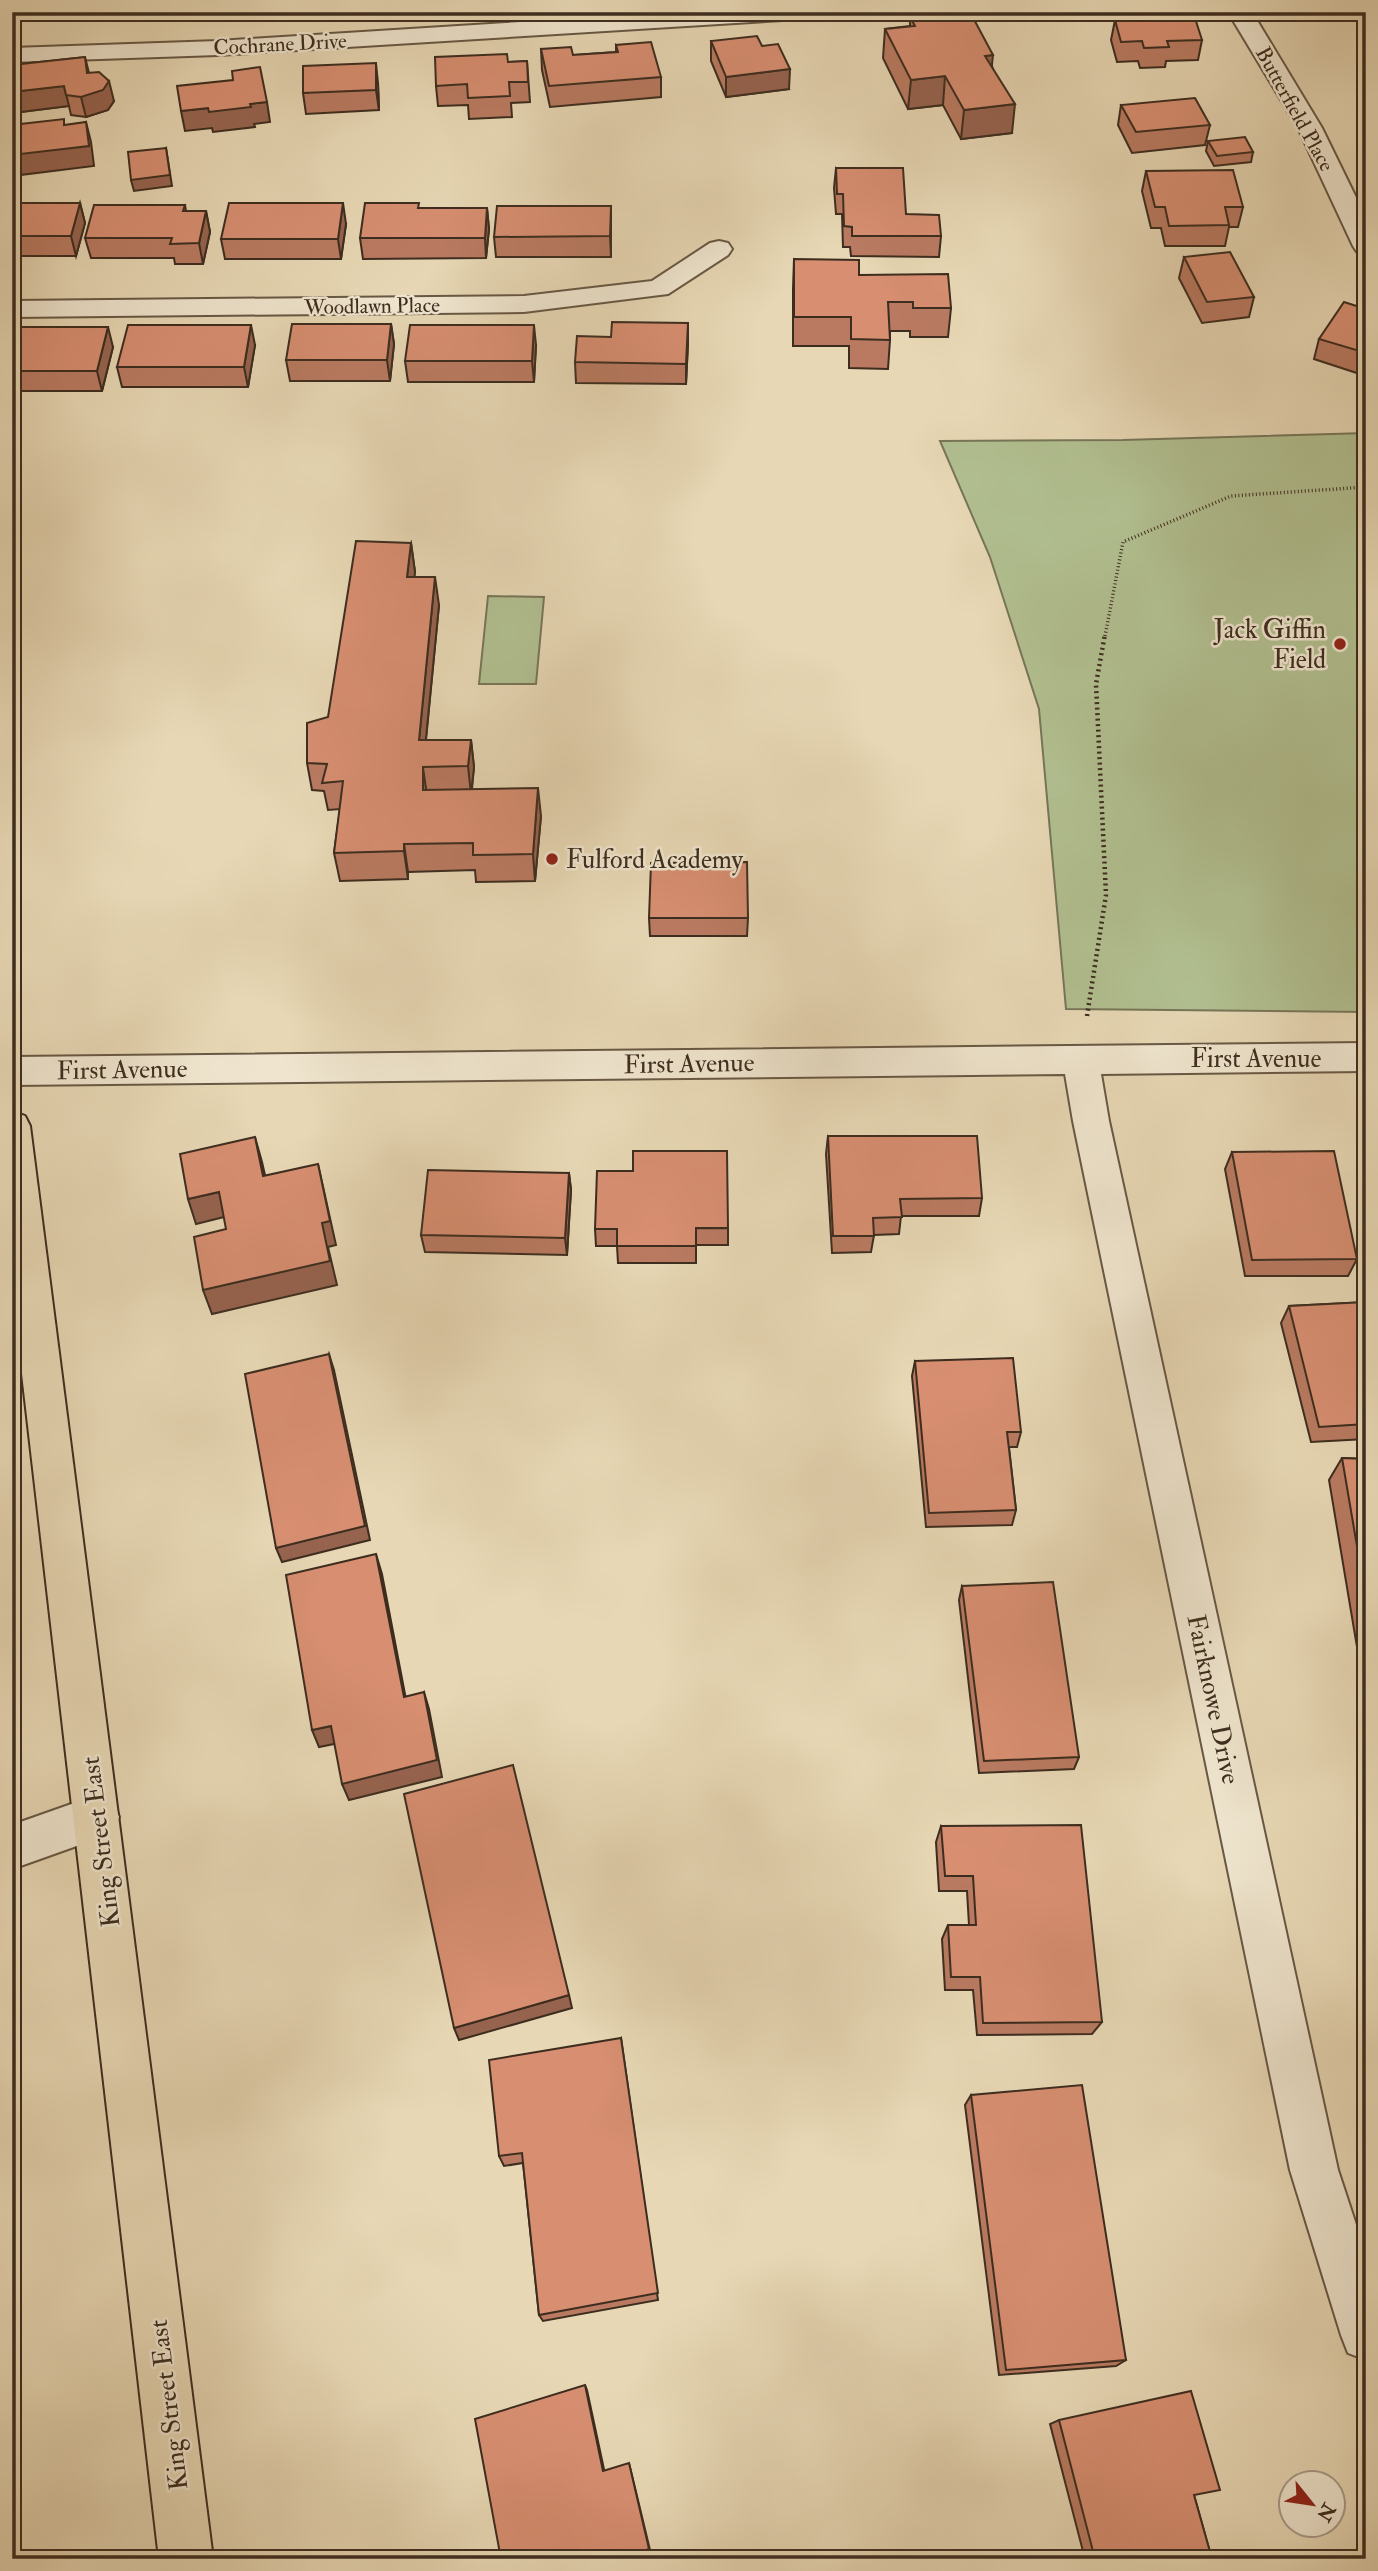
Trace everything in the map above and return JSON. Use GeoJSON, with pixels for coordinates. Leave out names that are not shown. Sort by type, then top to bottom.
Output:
{"type":"FeatureCollection","features":[{"type":"Feature","properties":{"kind":"main road","name":"King Street East"},"geometry":{"type":"LineString","coordinates":[[12,1126],[186,2559]]}},
{"type":"Feature","properties":{"kind":"street","name":"Cochrane Drive"},"geometry":{"type":"LineString","coordinates":[[12,55],[218,48],[800,12]]}},
{"type":"Feature","properties":{"kind":"street","name":"Butterfield Place"},"geometry":{"type":"LineString","coordinates":[[1240,12],[1310,128],[1366,246]]}},
{"type":"Feature","properties":{"kind":"street","name":"Woodlawn Place"},"geometry":{"type":"LineString","coordinates":[[12,309],[524,304],[659,288],[719,249]]}},
{"type":"Feature","properties":{"kind":"street","name":"First Avenue"},"geometry":{"type":"LineString","coordinates":[[12,1071],[1366,1058]]}},
{"type":"Feature","properties":{"kind":"street","name":"Fairknowe Drive"},"geometry":{"type":"LineString","coordinates":[[1081,1059],[1094,1135],[1314,2170],[1366,2334]]}},
{"type":"Feature","properties":{"kind":"street"},"geometry":{"type":"LineString","coordinates":[[12,1847],[97,1817]]}},
{"type":"Feature","properties":{"kind":"path"},"geometry":{"type":"LineString","coordinates":[[1081,1059],[1106,895],[1096,684],[1123,542],[1231,496],[1366,487]]}},
{"type":"Feature","properties":{"kind":"green space"},"geometry":{"type":"Polygon","coordinates":[[[1366,433],[1366,1012],[1066,1009],[1039,709],[990,557],[940,441],[1123,440],[1366,433]]]}},
{"type":"Feature","properties":{"kind":"green space"},"geometry":{"type":"Polygon","coordinates":[[[488,596],[544,597],[536,684],[479,684],[488,596]]]}},
{"type":"Feature","properties":{"kind":"building"},"geometry":{"type":"Polygon","coordinates":[[[970,12],[993,55],[985,56],[1015,104],[964,110],[945,76],[911,80],[885,29],[915,26],[910,17],[970,12]]]}},
{"type":"Feature","properties":{"kind":"building"},"geometry":{"type":"Polygon","coordinates":[[[1195,18],[1202,40],[1167,41],[1169,47],[1144,48],[1142,41],[1121,42],[1115,20],[1195,18]]]}},
{"type":"Feature","properties":{"kind":"building"},"geometry":{"type":"Polygon","coordinates":[[[757,36],[762,46],[778,44],[790,69],[726,77],[711,41],[757,36]]]}},
{"type":"Feature","properties":{"kind":"building"},"geometry":{"type":"Polygon","coordinates":[[[651,42],[661,77],[549,86],[541,49],[571,47],[573,55],[618,52],[616,45],[651,42]]]}},
{"type":"Feature","properties":{"kind":"building"},"geometry":{"type":"Polygon","coordinates":[[[507,54],[508,62],[527,61],[528,82],[509,82],[510,96],[468,98],[467,84],[436,86],[435,57],[507,54]]]}},
{"type":"Feature","properties":{"kind":"building"},"geometry":{"type":"Polygon","coordinates":[[[85,57],[87,73],[99,72],[109,81],[103,90],[81,97],[66,95],[64,86],[12,92],[12,65],[85,57]]]}},
{"type":"Feature","properties":{"kind":"building"},"geometry":{"type":"Polygon","coordinates":[[[376,63],[376,90],[303,93],[303,66],[376,63]]]}},
{"type":"Feature","properties":{"kind":"building"},"geometry":{"type":"Polygon","coordinates":[[[260,67],[267,102],[250,104],[251,107],[209,112],[208,108],[181,111],[177,86],[233,80],[232,71],[260,67]]]}},
{"type":"Feature","properties":{"kind":"building"},"geometry":{"type":"Polygon","coordinates":[[[1195,98],[1210,125],[1136,132],[1121,105],[1195,98]]]}},
{"type":"Feature","properties":{"kind":"building"},"geometry":{"type":"Polygon","coordinates":[[[64,119],[64,125],[86,122],[89,146],[12,155],[12,125],[64,119]]]}},
{"type":"Feature","properties":{"kind":"building"},"geometry":{"type":"Polygon","coordinates":[[[1245,137],[1253,152],[1217,156],[1208,141],[1245,137]]]}},
{"type":"Feature","properties":{"kind":"building"},"geometry":{"type":"Polygon","coordinates":[[[166,148],[170,175],[131,180],[128,152],[166,148]]]}},
{"type":"Feature","properties":{"kind":"building"},"geometry":{"type":"Polygon","coordinates":[[[836,168],[903,168],[906,214],[939,215],[941,236],[852,236],[852,227],[844,226],[843,194],[837,194],[836,168]]]}},
{"type":"Feature","properties":{"kind":"building"},"geometry":{"type":"Polygon","coordinates":[[[1233,170],[1243,207],[1225,207],[1229,225],[1169,226],[1165,207],[1155,207],[1146,171],[1233,170]]]}},
{"type":"Feature","properties":{"kind":"building"},"geometry":{"type":"Polygon","coordinates":[[[12,203],[80,203],[71,236],[12,236],[12,203]]]}},
{"type":"Feature","properties":{"kind":"building"},"geometry":{"type":"Polygon","coordinates":[[[229,203],[343,203],[338,239],[221,239],[229,203]]]}},
{"type":"Feature","properties":{"kind":"building"},"geometry":{"type":"Polygon","coordinates":[[[365,203],[419,203],[418,208],[487,208],[485,238],[360,238],[365,203]]]}},
{"type":"Feature","properties":{"kind":"building"},"geometry":{"type":"Polygon","coordinates":[[[94,205],[185,205],[183,211],[206,211],[199,243],[170,244],[172,238],[85,238],[94,205]]]}},
{"type":"Feature","properties":{"kind":"building"},"geometry":{"type":"Polygon","coordinates":[[[497,206],[611,206],[610,236],[494,237],[497,206]]]}},
{"type":"Feature","properties":{"kind":"building"},"geometry":{"type":"Polygon","coordinates":[[[1230,252],[1254,297],[1207,302],[1184,257],[1230,252]]]}},
{"type":"Feature","properties":{"kind":"building"},"geometry":{"type":"Polygon","coordinates":[[[794,259],[859,260],[859,275],[948,274],[951,308],[913,308],[913,302],[888,302],[890,340],[851,339],[851,317],[794,317],[794,259]]]}},
{"type":"Feature","properties":{"kind":"building"},"geometry":{"type":"Polygon","coordinates":[[[1344,302],[1366,309],[1366,353],[1319,339],[1344,302]]]}},
{"type":"Feature","properties":{"kind":"building"},"geometry":{"type":"Polygon","coordinates":[[[612,322],[688,323],[686,364],[575,362],[577,336],[611,337],[612,322]]]}},
{"type":"Feature","properties":{"kind":"building"},"geometry":{"type":"Polygon","coordinates":[[[292,324],[391,324],[387,360],[286,360],[292,324]]]}},
{"type":"Feature","properties":{"kind":"building"},"geometry":{"type":"Polygon","coordinates":[[[128,325],[251,325],[244,367],[117,367],[128,325]]]}},
{"type":"Feature","properties":{"kind":"building"},"geometry":{"type":"Polygon","coordinates":[[[410,325],[534,325],[532,361],[405,361],[410,325]]]}},
{"type":"Feature","properties":{"kind":"building"},"geometry":{"type":"Polygon","coordinates":[[[12,327],[108,327],[97,371],[12,371],[12,327]]]}},
{"type":"Feature","properties":{"kind":"building"},"geometry":{"type":"Polygon","coordinates":[[[356,541],[411,543],[407,577],[435,577],[419,740],[471,740],[468,766],[423,767],[423,790],[538,788],[533,854],[473,855],[473,843],[404,844],[404,851],[334,853],[343,781],[322,783],[327,764],[307,763],[307,723],[328,717],[356,541]]]}},
{"type":"Feature","properties":{"kind":"building"},"geometry":{"type":"Polygon","coordinates":[[[747,862],[748,918],[649,918],[651,863],[747,862]]]}},
{"type":"Feature","properties":{"kind":"building"},"geometry":{"type":"Polygon","coordinates":[[[828,1136],[977,1136],[982,1198],[900,1199],[902,1217],[873,1218],[874,1236],[833,1236],[828,1136]]]}},
{"type":"Feature","properties":{"kind":"building"},"geometry":{"type":"Polygon","coordinates":[[[255,1137],[263,1176],[318,1164],[330,1221],[322,1223],[330,1261],[203,1290],[194,1237],[226,1229],[219,1192],[188,1199],[180,1154],[255,1137]]]}},
{"type":"Feature","properties":{"kind":"building"},"geometry":{"type":"Polygon","coordinates":[[[633,1151],[727,1151],[728,1228],[696,1228],[696,1246],[617,1246],[617,1229],[595,1229],[597,1171],[633,1171],[633,1151]]]}},
{"type":"Feature","properties":{"kind":"building"},"geometry":{"type":"Polygon","coordinates":[[[1334,1151],[1357,1259],[1252,1260],[1232,1152],[1334,1151]]]}},
{"type":"Feature","properties":{"kind":"building"},"geometry":{"type":"Polygon","coordinates":[[[428,1170],[569,1173],[565,1238],[421,1235],[428,1170]]]}},
{"type":"Feature","properties":{"kind":"building"},"geometry":{"type":"Polygon","coordinates":[[[1366,1302],[1366,1424],[1319,1427],[1289,1306],[1366,1302]]]}},
{"type":"Feature","properties":{"kind":"building"},"geometry":{"type":"Polygon","coordinates":[[[329,1354],[365,1526],[276,1548],[245,1374],[329,1354]]]}},
{"type":"Feature","properties":{"kind":"building"},"geometry":{"type":"Polygon","coordinates":[[[1013,1358],[1021,1432],[1007,1432],[1016,1510],[929,1513],[915,1361],[1013,1358]]]}},
{"type":"Feature","properties":{"kind":"building"},"geometry":{"type":"Polygon","coordinates":[[[1342,1458],[1366,1459],[1366,1599],[1342,1458]]]}},
{"type":"Feature","properties":{"kind":"building"},"geometry":{"type":"Polygon","coordinates":[[[376,1554],[404,1697],[424,1692],[437,1760],[342,1784],[331,1726],[312,1730],[286,1575],[376,1554]]]}},
{"type":"Feature","properties":{"kind":"building"},"geometry":{"type":"Polygon","coordinates":[[[1053,1582],[1079,1757],[984,1761],[962,1586],[1053,1582]]]}},
{"type":"Feature","properties":{"kind":"building"},"geometry":{"type":"Polygon","coordinates":[[[513,1765],[569,1995],[454,2028],[404,1794],[513,1765]]]}},
{"type":"Feature","properties":{"kind":"building"},"geometry":{"type":"Polygon","coordinates":[[[1081,1825],[1102,2022],[983,2023],[980,1977],[951,1977],[948,1925],[976,1925],[973,1876],[945,1876],[941,1826],[1081,1825]]]}},
{"type":"Feature","properties":{"kind":"building"},"geometry":{"type":"Polygon","coordinates":[[[621,2038],[658,2293],[539,2315],[522,2153],[499,2156],[489,2060],[621,2038]]]}},
{"type":"Feature","properties":{"kind":"building"},"geometry":{"type":"Polygon","coordinates":[[[1082,2085],[1126,2360],[1006,2370],[971,2095],[1082,2085]]]}},
{"type":"Feature","properties":{"kind":"building"},"geometry":{"type":"Polygon","coordinates":[[[585,2385],[603,2471],[629,2463],[649,2549],[621,2559],[501,2559],[475,2419],[585,2385]]]}},
{"type":"Feature","properties":{"kind":"building"},"geometry":{"type":"Polygon","coordinates":[[[1191,2391],[1220,2490],[1194,2495],[1212,2559],[1095,2559],[1059,2420],[1191,2391]]]}},
{"type":"Feature","properties":{"kind":"place","name":"Jack Giffin Field"},"geometry":{"type":"Point","coordinates":[1340,644]}},
{"type":"Feature","properties":{"kind":"place","name":"Fulford Academy"},"geometry":{"type":"Point","coordinates":[552,859]}}]}
